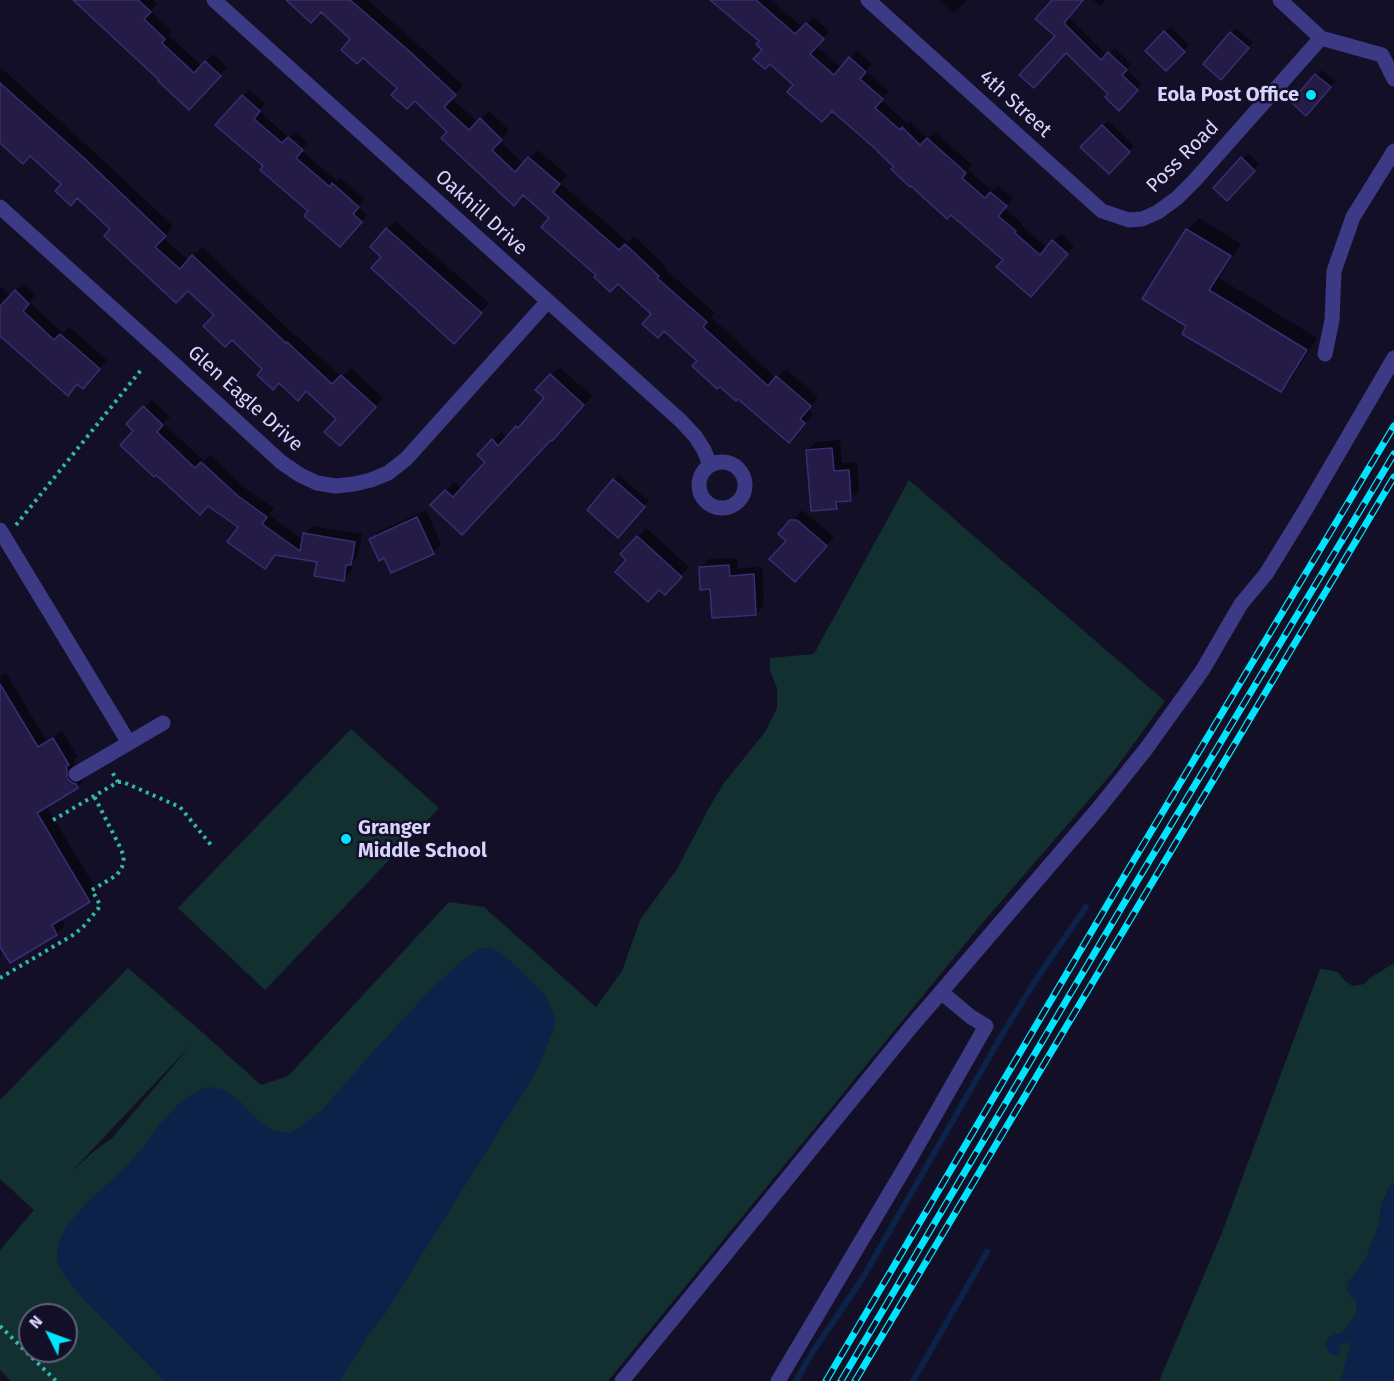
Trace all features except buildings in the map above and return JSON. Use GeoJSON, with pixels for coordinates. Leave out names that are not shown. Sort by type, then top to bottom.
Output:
{"type":"FeatureCollection","features":[{"type":"Feature","properties":{"kind":"street","name":"Oakhill Drive"},"geometry":{"type":"LineString","coordinates":[[214,0],[681,421],[695,436],[710,465]]}},
{"type":"Feature","properties":{"kind":"street","name":"4th Street"},"geometry":{"type":"LineString","coordinates":[[868,0],[1102,211],[1129,220],[1142,219]]}},
{"type":"Feature","properties":{"kind":"street"},"geometry":{"type":"LineString","coordinates":[[1280,0],[1321,38],[1382,55],[1394,79]]}},
{"type":"Feature","properties":{"kind":"street","name":"Poss Road"},"geometry":{"type":"LineString","coordinates":[[1142,219],[1158,212],[1178,198],[1321,38]]}},
{"type":"Feature","properties":{"kind":"street"},"geometry":{"type":"LineString","coordinates":[[1325,354],[1332,320],[1334,271],[1353,217],[1394,151]]}},
{"type":"Feature","properties":{"kind":"street","name":"Glen Eagle Drive"},"geometry":{"type":"LineString","coordinates":[[0,207],[280,462],[317,483],[336,486],[371,480],[388,473],[406,459],[548,301]]}},
{"type":"Feature","properties":{"kind":"street"},"geometry":{"type":"LineString","coordinates":[[622,1381],[941,992],[1098,809],[1159,732],[1202,671],[1241,604],[1272,565],[1394,358]]}},
{"type":"Feature","properties":{"kind":"street"},"geometry":{"type":"LineString","coordinates":[[6,529],[129,743]]}},
{"type":"Feature","properties":{"kind":"street"},"geometry":{"type":"LineString","coordinates":[[76,774],[163,723]]}},
{"type":"Feature","properties":{"kind":"street"},"geometry":{"type":"LineString","coordinates":[[778,1381],[986,1026],[971,1017],[941,992]]}},
{"type":"Feature","properties":{"kind":"path"},"geometry":{"type":"LineString","coordinates":[[6,529],[17,525],[141,370]]}},
{"type":"Feature","properties":{"kind":"path"},"geometry":{"type":"LineString","coordinates":[[111,769],[118,782]]}},
{"type":"Feature","properties":{"kind":"path"},"geometry":{"type":"LineString","coordinates":[[52,820],[118,782],[123,782],[180,807],[211,845]]}},
{"type":"Feature","properties":{"kind":"path"},"geometry":{"type":"LineString","coordinates":[[0,978],[83,927],[98,909],[99,904],[92,890],[117,875],[122,867],[124,857],[94,796]]}},
{"type":"Feature","properties":{"kind":"path"},"geometry":{"type":"LineString","coordinates":[[0,1326],[56,1381]]}},
{"type":"Feature","properties":{"kind":"green space"},"geometry":{"type":"Polygon","coordinates":[[[909,480],[1165,701],[1113,772],[979,927],[608,1381],[11,1381],[0,1370],[0,1250],[34,1210],[0,1179],[0,1100],[128,968],[261,1085],[288,1076],[449,902],[484,907],[596,1007],[622,971],[640,920],[677,869],[724,783],[765,732],[777,708],[777,688],[770,670],[770,658],[814,654],[909,480]],[[190,1046],[71,1172],[112,1138],[190,1046]]]}},
{"type":"Feature","properties":{"kind":"green space"},"geometry":{"type":"Polygon","coordinates":[[[351,729],[439,808],[265,990],[178,908],[351,729]]]}},
{"type":"Feature","properties":{"kind":"green space"},"geometry":{"type":"Polygon","coordinates":[[[1394,963],[1394,1182],[1381,1206],[1379,1225],[1365,1261],[1348,1283],[1357,1302],[1356,1314],[1340,1335],[1340,1345],[1348,1341],[1350,1346],[1340,1381],[1159,1381],[1221,1235],[1320,969],[1338,972],[1345,981],[1353,986],[1364,984],[1394,963]]]}},
{"type":"Feature","properties":{"kind":"water"},"geometry":{"type":"Polygon","coordinates":[[[481,948],[491,948],[503,954],[545,994],[555,1018],[554,1029],[536,1072],[385,1314],[368,1335],[340,1381],[164,1381],[77,1292],[62,1272],[57,1260],[58,1244],[67,1225],[88,1201],[122,1171],[181,1101],[199,1090],[210,1087],[224,1090],[240,1101],[261,1123],[273,1130],[288,1133],[299,1128],[324,1108],[430,990],[463,960],[481,948]]]}},
{"type":"Feature","properties":{"kind":"water"},"geometry":{"type":"Polygon","coordinates":[[[1394,1182],[1394,1381],[1340,1381],[1350,1346],[1348,1341],[1340,1345],[1340,1352],[1337,1355],[1330,1354],[1325,1345],[1328,1338],[1340,1334],[1347,1328],[1356,1314],[1356,1302],[1346,1290],[1348,1283],[1365,1261],[1379,1225],[1381,1206],[1394,1182]]]}},
{"type":"Feature","properties":{"kind":"waterway"},"geometry":{"type":"LineString","coordinates":[[796,1381],[862,1279],[1003,1033],[1037,978],[1086,907]]}},
{"type":"Feature","properties":{"kind":"waterway"},"geometry":{"type":"LineString","coordinates":[[913,1381],[987,1252]]}},
{"type":"Feature","properties":{"kind":"railway"},"geometry":{"type":"LineString","coordinates":[[826,1381],[1394,426]]}},
{"type":"Feature","properties":{"kind":"railway"},"geometry":{"type":"LineString","coordinates":[[841,1381],[1394,454]]}},
{"type":"Feature","properties":{"kind":"railway"},"geometry":{"type":"LineString","coordinates":[[855,1381],[1394,477]]}},
{"type":"Feature","properties":{"kind":"place","name":"Eola Post Office"},"geometry":{"type":"Point","coordinates":[1311,95]}},
{"type":"Feature","properties":{"kind":"place","name":"Granger Middle School"},"geometry":{"type":"Point","coordinates":[346,839]}}]}
